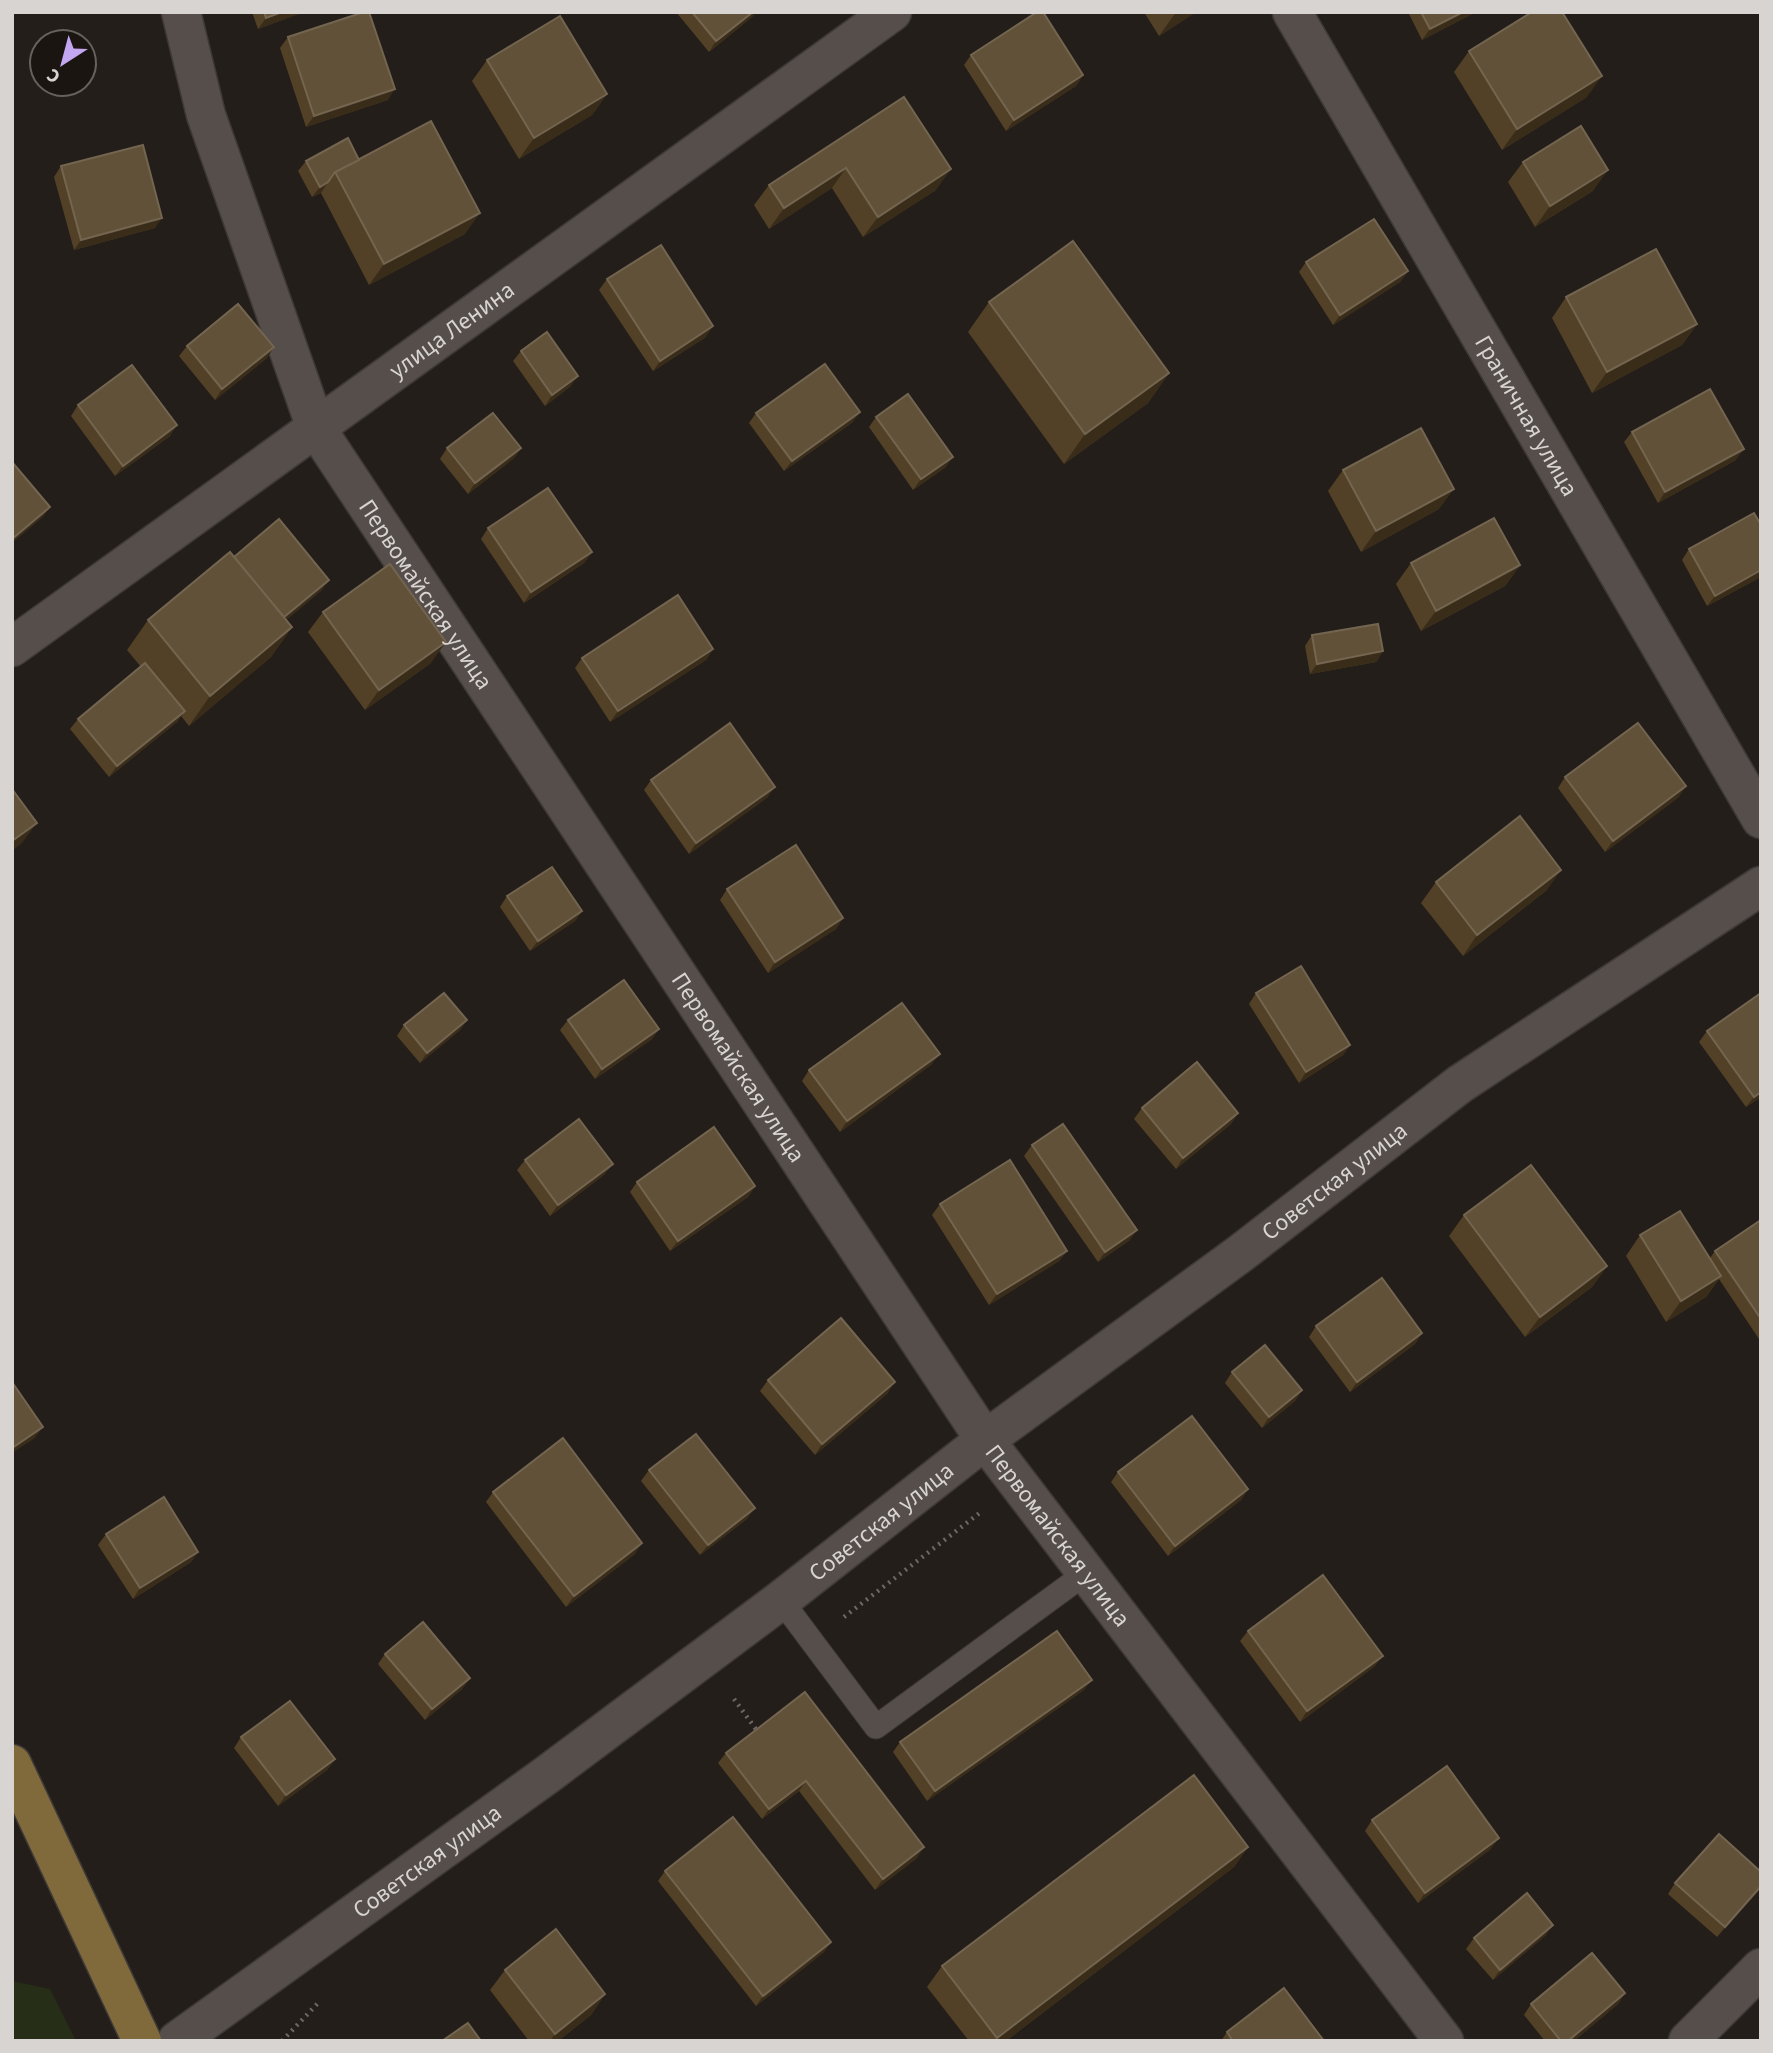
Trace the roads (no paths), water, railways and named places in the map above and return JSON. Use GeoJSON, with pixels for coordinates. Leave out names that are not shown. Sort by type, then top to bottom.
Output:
{"type":"FeatureCollection","features":[{"type":"Feature","properties":{"kind":"main road"},"geometry":{"type":"LineString","coordinates":[[12,1764],[142,2041]]}},
{"type":"Feature","properties":{"kind":"street","name":"Первомайская улица"},"geometry":{"type":"LineString","coordinates":[[181,12],[206,115],[316,428],[985,1440],[1444,2041]]}},
{"type":"Feature","properties":{"kind":"street","name":"улица Ленина"},"geometry":{"type":"LineString","coordinates":[[12,647],[892,12]]}},
{"type":"Feature","properties":{"kind":"street","name":"Граничная улица"},"geometry":{"type":"LineString","coordinates":[[1292,12],[1761,819]]}},
{"type":"Feature","properties":{"kind":"street","name":"Советская улица"},"geometry":{"type":"LineString","coordinates":[[177,2041],[548,1774],[781,1600],[985,1440],[1241,1253],[1460,1084],[1761,886]]}},
{"type":"Feature","properties":{"kind":"street"},"geometry":{"type":"LineString","coordinates":[[1688,2041],[1761,1968]]}},
{"type":"Feature","properties":{"kind":"lane"},"geometry":{"type":"LineString","coordinates":[[781,1600],[876,1727],[1086,1573]]}}]}
